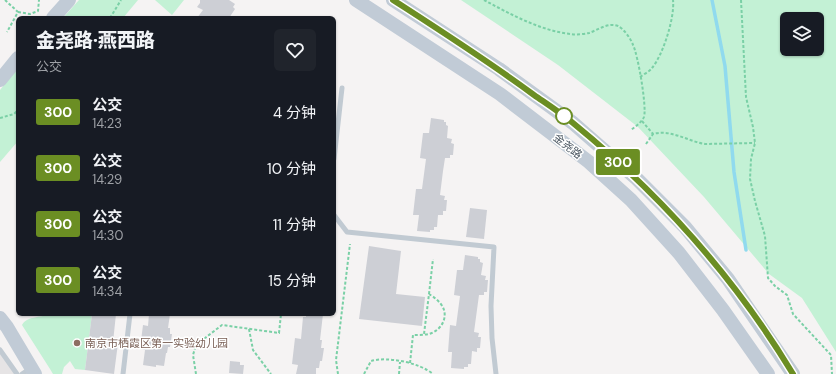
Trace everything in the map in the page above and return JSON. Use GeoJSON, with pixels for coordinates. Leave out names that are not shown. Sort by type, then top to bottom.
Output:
{"type":"FeatureCollection","features":[{"type":"Feature","properties":{"kind":"main road"},"geometry":{"type":"LineString","coordinates":[[55,16],[69,0]]}},
{"type":"Feature","properties":{"kind":"main road","name":"金尧路"},"geometry":{"type":"LineString","coordinates":[[356,0],[500,94],[589,162],[631,200],[679,253],[723,310],[768,374]]}},
{"type":"Feature","properties":{"kind":"main road","name":"金尧路"},"geometry":{"type":"LineString","coordinates":[[394,0],[499,69],[573,123],[637,179],[685,227],[728,279],[793,374]]}},
{"type":"Feature","properties":{"kind":"main road"},"geometry":{"type":"LineString","coordinates":[[0,80],[16,60]]}},
{"type":"Feature","properties":{"kind":"main road"},"geometry":{"type":"LineString","coordinates":[[0,318],[7,327],[30,372]]}},
{"type":"Feature","properties":{"kind":"lane"},"geometry":{"type":"LineString","coordinates":[[336,141],[342,88]]}},
{"type":"Feature","properties":{"kind":"lane"},"geometry":{"type":"LineString","coordinates":[[336,217],[348,232],[494,247],[491,306],[492,338],[496,374]]}},
{"type":"Feature","properties":{"kind":"lane"},"geometry":{"type":"LineString","coordinates":[[123,374],[130,316]]}},
{"type":"Feature","properties":{"kind":"lane"},"geometry":{"type":"LineString","coordinates":[[0,350],[17,374]]}},
{"type":"Feature","properties":{"kind":"path"},"geometry":{"type":"LineString","coordinates":[[5,0],[18,12],[30,14],[38,11],[39,0]]}},
{"type":"Feature","properties":{"kind":"path"},"geometry":{"type":"LineString","coordinates":[[111,16],[121,0]]}},
{"type":"Feature","properties":{"kind":"path"},"geometry":{"type":"LineString","coordinates":[[484,0],[538,26],[557,32],[582,34],[590,33],[606,26],[618,26],[624,30],[634,45],[645,111],[642,121],[631,130]]}},
{"type":"Feature","properties":{"kind":"path"},"geometry":{"type":"LineString","coordinates":[[640,77],[653,67],[660,53],[673,14],[673,0]]}},
{"type":"Feature","properties":{"kind":"path"},"geometry":{"type":"LineString","coordinates":[[741,0],[746,96],[755,142],[750,179],[765,236],[768,278],[775,286],[787,295],[793,314],[831,356],[832,374]]}},
{"type":"Feature","properties":{"kind":"path"},"geometry":{"type":"LineString","coordinates":[[7,32],[18,12]]}},
{"type":"Feature","properties":{"kind":"path"},"geometry":{"type":"LineString","coordinates":[[0,118],[16,112]]}},
{"type":"Feature","properties":{"kind":"path"},"geometry":{"type":"LineString","coordinates":[[642,121],[653,134]]}},
{"type":"Feature","properties":{"kind":"path"},"geometry":{"type":"LineString","coordinates":[[646,144],[653,134],[661,132],[670,133],[698,143],[725,144],[755,142]]}},
{"type":"Feature","properties":{"kind":"path"},"geometry":{"type":"LineString","coordinates":[[338,374],[336,360],[350,244]]}},
{"type":"Feature","properties":{"kind":"path"},"geometry":{"type":"LineString","coordinates":[[424,334],[433,259]]}},
{"type":"Feature","properties":{"kind":"path"},"geometry":{"type":"LineString","coordinates":[[410,363],[413,335],[430,334],[439,329],[444,320],[444,309],[440,302],[429,294]]}},
{"type":"Feature","properties":{"kind":"path"},"geometry":{"type":"LineString","coordinates":[[196,374],[193,356],[196,345],[222,325],[279,333],[281,316]]}},
{"type":"Feature","properties":{"kind":"path"},"geometry":{"type":"LineString","coordinates":[[249,329],[253,350],[271,374]]}},
{"type":"Feature","properties":{"kind":"path"},"geometry":{"type":"LineString","coordinates":[[364,374],[371,361],[378,359],[410,363],[428,370],[433,374]]}},
{"type":"Feature","properties":{"kind":"path"},"geometry":{"type":"LineString","coordinates":[[399,374],[400,362]]}},
{"type":"Feature","properties":{"kind":"shaded area"},"geometry":{"type":"Polygon","coordinates":[[[0,347],[18,374],[0,374],[0,347]]]}},
{"type":"Feature","properties":{"kind":"green space"},"geometry":{"type":"Polygon","coordinates":[[[79,0],[138,0],[125,16],[65,16],[79,0]]]}},
{"type":"Feature","properties":{"kind":"green space"},"geometry":{"type":"Polygon","coordinates":[[[155,0],[184,0],[172,15],[155,0]]]}},
{"type":"Feature","properties":{"kind":"green space"},"geometry":{"type":"Polygon","coordinates":[[[461,0],[836,0],[836,352],[802,298],[769,274],[704,197],[638,127],[558,65],[461,0]]]}},
{"type":"Feature","properties":{"kind":"green space"},"geometry":{"type":"Polygon","coordinates":[[[16,70],[16,143],[0,162],[0,90],[16,70]]]}},
{"type":"Feature","properties":{"kind":"green space"},"geometry":{"type":"Polygon","coordinates":[[[41,316],[92,316],[85,370],[75,369],[70,361],[64,367],[62,374],[53,374],[22,325],[30,319],[41,316]]]}},
{"type":"Feature","properties":{"kind":"building"},"geometry":{"type":"Polygon","coordinates":[[[200,0],[229,0],[235,4],[233,7],[235,9],[230,16],[198,16],[203,10],[197,7],[200,0]]]}},
{"type":"Feature","properties":{"kind":"building"},"geometry":{"type":"Polygon","coordinates":[[[431,118],[444,120],[444,122],[446,122],[446,125],[448,126],[447,138],[452,139],[451,143],[454,144],[453,155],[450,155],[450,158],[445,158],[440,195],[445,196],[444,200],[447,200],[446,211],[443,211],[443,215],[438,215],[437,227],[434,227],[434,230],[430,230],[430,232],[417,231],[419,215],[413,215],[416,189],[422,189],[426,159],[420,158],[423,133],[429,133],[431,118]]]}},
{"type":"Feature","properties":{"kind":"building"},"geometry":{"type":"Polygon","coordinates":[[[470,208],[487,210],[484,239],[466,237],[470,208]]]}},
{"type":"Feature","properties":{"kind":"building"},"geometry":{"type":"Polygon","coordinates":[[[369,246],[401,251],[396,294],[425,297],[422,326],[359,319],[369,246]]]}},
{"type":"Feature","properties":{"kind":"building"},"geometry":{"type":"Polygon","coordinates":[[[465,255],[478,257],[478,259],[480,259],[480,262],[483,263],[481,275],[486,276],[485,280],[488,280],[487,292],[484,292],[484,295],[479,295],[474,332],[479,333],[478,337],[481,337],[480,348],[477,348],[477,352],[472,351],[471,364],[468,364],[468,367],[464,367],[464,369],[451,368],[452,352],[448,352],[450,325],[456,326],[460,296],[454,295],[457,270],[463,270],[465,255]]]}},
{"type":"Feature","properties":{"kind":"building"},"geometry":{"type":"Polygon","coordinates":[[[92,316],[116,316],[113,342],[118,343],[114,374],[85,370],[92,316]]]}},
{"type":"Feature","properties":{"kind":"building"},"geometry":{"type":"Polygon","coordinates":[[[149,316],[170,316],[168,328],[170,328],[170,334],[172,334],[170,347],[168,347],[166,353],[164,366],[156,365],[156,367],[143,365],[145,350],[140,349],[143,325],[148,326],[149,316]]]}},
{"type":"Feature","properties":{"kind":"building"},"geometry":{"type":"Polygon","coordinates":[[[323,316],[320,340],[322,340],[321,348],[324,348],[322,361],[320,361],[319,368],[316,368],[316,374],[296,374],[298,365],[292,364],[295,338],[301,339],[303,317],[323,316]]]}},
{"type":"Feature","properties":{"kind":"building"},"geometry":{"type":"Polygon","coordinates":[[[230,361],[240,362],[240,365],[244,365],[243,374],[229,373],[230,361]]]}},
{"type":"Feature","properties":{"kind":"waterway"},"geometry":{"type":"LineString","coordinates":[[712,0],[725,66],[734,172],[746,250]]}},
{"type":"Feature","properties":{"kind":"bus line","name":"300"},"geometry":{"type":"LineString","coordinates":[[393,0],[499,69],[573,123],[637,179],[685,227],[728,279],[793,374]]}},
{"type":"Feature","properties":{"kind":"place","name":"南京市栖霞区第一实验幼儿园"},"geometry":{"type":"Point","coordinates":[77,343]}}]}
